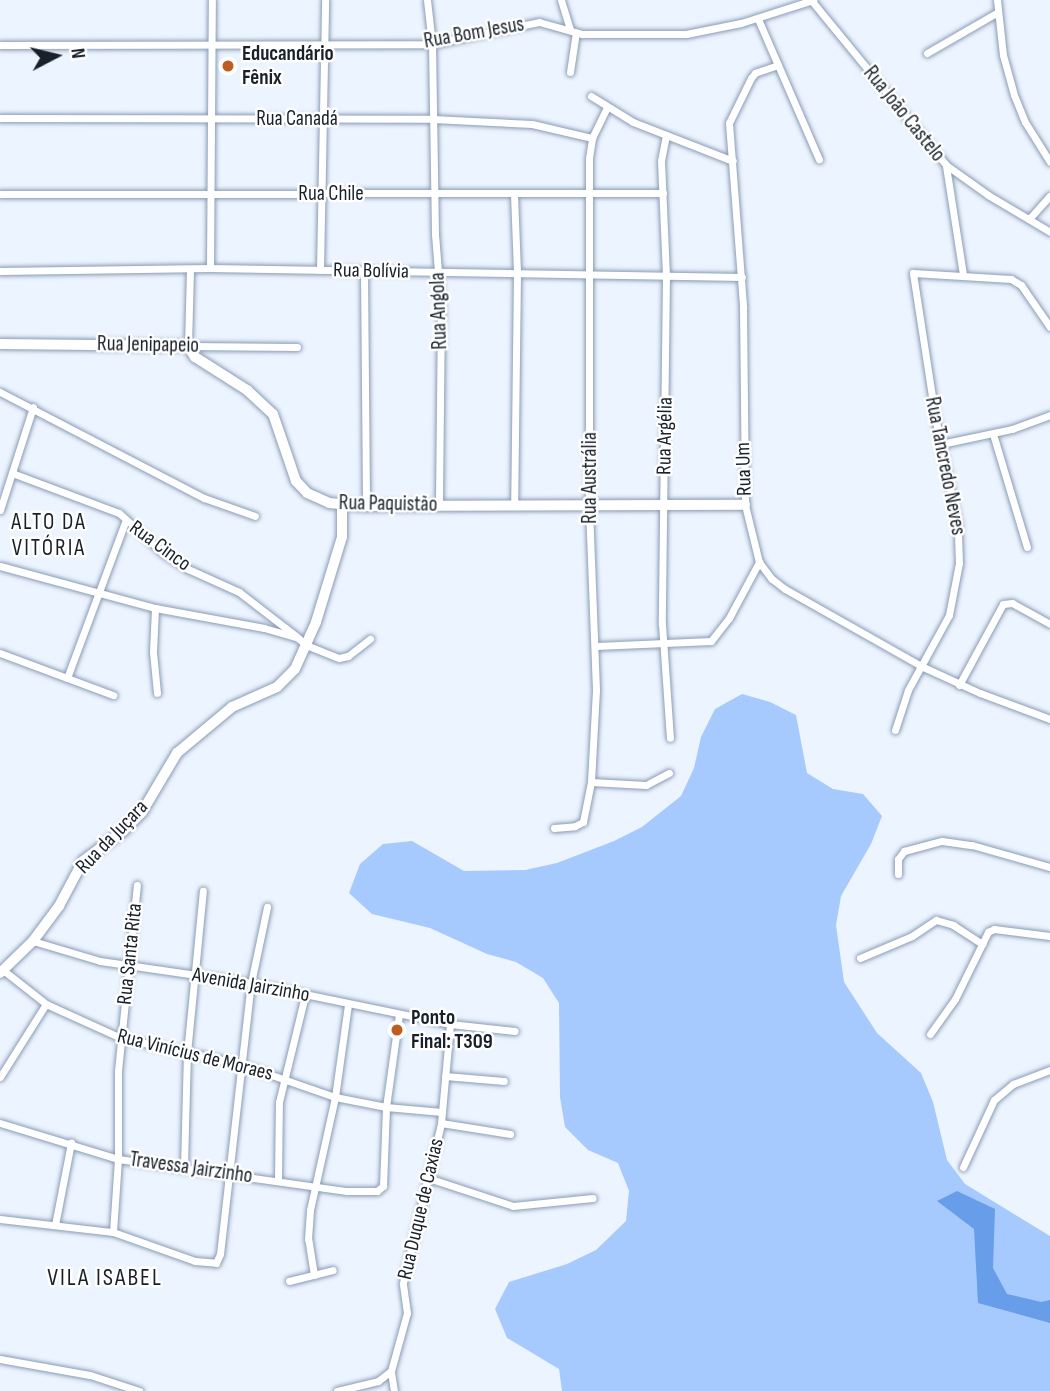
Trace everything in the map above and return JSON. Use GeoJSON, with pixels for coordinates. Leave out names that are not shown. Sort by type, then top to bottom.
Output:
{"type":"FeatureCollection","features":[{"type":"Feature","properties":{"kind":"street"},"geometry":{"type":"LineString","coordinates":[[209,268],[212,0]]}},
{"type":"Feature","properties":{"kind":"street"},"geometry":{"type":"LineString","coordinates":[[320,270],[325,0]]}},
{"type":"Feature","properties":{"kind":"street","name":"Rua Angola"},"geometry":{"type":"LineString","coordinates":[[427,0],[432,44],[433,194],[439,272],[439,505]]}},
{"type":"Feature","properties":{"kind":"street"},"geometry":{"type":"LineString","coordinates":[[561,0],[573,30],[570,72]]}},
{"type":"Feature","properties":{"kind":"street","name":"Rua Bom Jesus"},"geometry":{"type":"LineString","coordinates":[[0,45],[432,44],[539,22],[573,30],[686,34],[758,19],[812,0]]}},
{"type":"Feature","properties":{"kind":"street","name":"Rua João Castelo"},"geometry":{"type":"LineString","coordinates":[[812,0],[946,165],[1050,232]]}},
{"type":"Feature","properties":{"kind":"street"},"geometry":{"type":"LineString","coordinates":[[997,0],[1003,55],[1014,95],[1025,122],[1050,162]]}},
{"type":"Feature","properties":{"kind":"street"},"geometry":{"type":"LineString","coordinates":[[927,53],[998,12]]}},
{"type":"Feature","properties":{"kind":"street"},"geometry":{"type":"LineString","coordinates":[[758,19],[819,159]]}},
{"type":"Feature","properties":{"kind":"street","name":"Rua Um"},"geometry":{"type":"LineString","coordinates":[[778,65],[755,73],[733,109],[729,122],[742,277],[745,505],[759,562],[772,579],[785,589],[921,666],[959,684],[1050,719]]}},
{"type":"Feature","properties":{"kind":"street"},"geometry":{"type":"LineString","coordinates":[[591,96],[607,107],[666,135],[733,161]]}},
{"type":"Feature","properties":{"kind":"street","name":"Rua Austrália"},"geometry":{"type":"LineString","coordinates":[[554,828],[575,826],[583,822],[591,782],[596,646],[589,505],[589,194],[592,138],[607,107]]}},
{"type":"Feature","properties":{"kind":"street","name":"Rua Canadá"},"geometry":{"type":"LineString","coordinates":[[0,118],[433,119],[532,124],[592,138]]}},
{"type":"Feature","properties":{"kind":"street","name":"Rua Argélia"},"geometry":{"type":"LineString","coordinates":[[666,135],[661,161],[666,276],[663,642],[670,737]]}},
{"type":"Feature","properties":{"kind":"street"},"geometry":{"type":"LineString","coordinates":[[946,165],[963,274],[1005,277],[1016,282],[1050,327]]}},
{"type":"Feature","properties":{"kind":"street","name":"Rua Chile"},"geometry":{"type":"LineString","coordinates":[[0,194],[663,193]]}},
{"type":"Feature","properties":{"kind":"street"},"geometry":{"type":"LineString","coordinates":[[514,194],[517,273],[514,505]]}},
{"type":"Feature","properties":{"kind":"street"},"geometry":{"type":"LineString","coordinates":[[1029,219],[1050,195]]}},
{"type":"Feature","properties":{"kind":"street","name":"Rua Bolívia"},"geometry":{"type":"LineString","coordinates":[[0,271],[209,268],[742,277]]}},
{"type":"Feature","properties":{"kind":"street"},"geometry":{"type":"LineString","coordinates":[[188,346],[190,269]]}},
{"type":"Feature","properties":{"kind":"street"},"geometry":{"type":"LineString","coordinates":[[364,271],[366,506]]}},
{"type":"Feature","properties":{"kind":"street","name":"Rua Tancredo Neves"},"geometry":{"type":"LineString","coordinates":[[895,730],[908,690],[949,615],[959,564],[958,526],[941,444],[913,273],[963,274]]}},
{"type":"Feature","properties":{"kind":"street","name":"Rua Jenipapeio"},"geometry":{"type":"LineString","coordinates":[[0,344],[297,347]]}},
{"type":"Feature","properties":{"kind":"street","name":"Rua Paquistão"},"geometry":{"type":"LineString","coordinates":[[188,346],[195,357],[247,390],[273,414],[300,487],[316,498],[342,506],[745,505]]}},
{"type":"Feature","properties":{"kind":"street"},"geometry":{"type":"LineString","coordinates":[[0,392],[204,498],[256,516]]}},
{"type":"Feature","properties":{"kind":"street"},"geometry":{"type":"LineString","coordinates":[[0,510],[33,407]]}},
{"type":"Feature","properties":{"kind":"street"},"geometry":{"type":"LineString","coordinates":[[941,444],[993,434],[1050,415]]}},
{"type":"Feature","properties":{"kind":"street"},"geometry":{"type":"LineString","coordinates":[[993,434],[1027,547]]}},
{"type":"Feature","properties":{"kind":"street","name":"Rua Cinco"},"geometry":{"type":"LineString","coordinates":[[12,473],[112,509],[171,558],[239,592],[302,642]]}},
{"type":"Feature","properties":{"kind":"street","name":"Rua da Juçara"},"geometry":{"type":"LineString","coordinates":[[33,941],[60,906],[83,861],[142,812],[177,753],[232,707],[283,682],[295,669],[302,642],[342,537],[342,506]]}},
{"type":"Feature","properties":{"kind":"street"},"geometry":{"type":"LineString","coordinates":[[67,678],[125,522]]}},
{"type":"Feature","properties":{"kind":"street"},"geometry":{"type":"LineString","coordinates":[[596,646],[712,640],[729,618],[759,562]]}},
{"type":"Feature","properties":{"kind":"street"},"geometry":{"type":"LineString","coordinates":[[0,566],[155,608],[302,642],[339,659],[348,656],[370,639]]}},
{"type":"Feature","properties":{"kind":"street"},"geometry":{"type":"LineString","coordinates":[[959,684],[1003,604],[1012,603],[1050,624]]}},
{"type":"Feature","properties":{"kind":"street"},"geometry":{"type":"LineString","coordinates":[[155,608],[153,652],[157,693]]}},
{"type":"Feature","properties":{"kind":"street"},"geometry":{"type":"LineString","coordinates":[[0,653],[113,695]]}},
{"type":"Feature","properties":{"kind":"street"},"geometry":{"type":"LineString","coordinates":[[591,782],[646,785],[669,773]]}},
{"type":"Feature","properties":{"kind":"street"},"geometry":{"type":"LineString","coordinates":[[898,874],[898,859],[904,851],[942,841],[972,845],[1050,867]]}},
{"type":"Feature","properties":{"kind":"street","name":"Rua Santa Rita"},"geometry":{"type":"LineString","coordinates":[[113,1233],[118,1158],[118,1071],[131,966],[137,886]]}},
{"type":"Feature","properties":{"kind":"street"},"geometry":{"type":"LineString","coordinates":[[184,1166],[187,1053],[203,891]]}},
{"type":"Feature","properties":{"kind":"street"},"geometry":{"type":"LineString","coordinates":[[0,1219],[113,1233],[205,1264],[216,1263],[251,983],[267,907]]}},
{"type":"Feature","properties":{"kind":"street"},"geometry":{"type":"LineString","coordinates":[[860,958],[912,936],[936,920],[953,925],[982,944]]}},
{"type":"Feature","properties":{"kind":"street"},"geometry":{"type":"LineString","coordinates":[[930,1034],[956,999],[988,932],[994,929],[1050,936]]}},
{"type":"Feature","properties":{"kind":"street"},"geometry":{"type":"LineString","coordinates":[[1,971],[33,941]]}},
{"type":"Feature","properties":{"kind":"street","name":"Avenida Jairzinho"},"geometry":{"type":"LineString","coordinates":[[33,941],[100,961],[251,983],[450,1024],[515,1031]]}},
{"type":"Feature","properties":{"kind":"street","name":"Rua Vinícius de Moraes"},"geometry":{"type":"LineString","coordinates":[[1,971],[46,1004],[121,1038],[240,1064],[335,1097],[386,1107],[442,1112]]}},
{"type":"Feature","properties":{"kind":"street"},"geometry":{"type":"LineString","coordinates":[[278,1179],[279,1102],[305,995]]}},
{"type":"Feature","properties":{"kind":"street"},"geometry":{"type":"LineString","coordinates":[[0,1077],[46,1004]]}},
{"type":"Feature","properties":{"kind":"street"},"geometry":{"type":"LineString","coordinates":[[314,1275],[308,1239],[335,1097],[348,1004]]}},
{"type":"Feature","properties":{"kind":"street"},"geometry":{"type":"LineString","coordinates":[[386,1107],[399,1015]]}},
{"type":"Feature","properties":{"kind":"street","name":"Rua Duque de Caxias"},"geometry":{"type":"LineString","coordinates":[[394,1391],[391,1371],[407,1313],[402,1293],[441,1124],[450,1024]]}},
{"type":"Feature","properties":{"kind":"street"},"geometry":{"type":"LineString","coordinates":[[963,1167],[994,1100],[1013,1084],[1050,1070]]}},
{"type":"Feature","properties":{"kind":"street"},"geometry":{"type":"LineString","coordinates":[[445,1076],[504,1080]]}},
{"type":"Feature","properties":{"kind":"street","name":"Travessa Jairzinho"},"geometry":{"type":"LineString","coordinates":[[0,1123],[118,1158],[371,1192],[383,1186],[386,1107]]}},
{"type":"Feature","properties":{"kind":"street"},"geometry":{"type":"LineString","coordinates":[[441,1124],[510,1134]]}},
{"type":"Feature","properties":{"kind":"street"},"geometry":{"type":"LineString","coordinates":[[55,1225],[71,1143]]}},
{"type":"Feature","properties":{"kind":"street"},"geometry":{"type":"LineString","coordinates":[[428,1178],[513,1206],[593,1198]]}},
{"type":"Feature","properties":{"kind":"street"},"geometry":{"type":"LineString","coordinates":[[289,1281],[333,1270]]}},
{"type":"Feature","properties":{"kind":"street"},"geometry":{"type":"LineString","coordinates":[[0,1359],[90,1375],[139,1391]]}},
{"type":"Feature","properties":{"kind":"street"},"geometry":{"type":"LineString","coordinates":[[337,1391],[378,1381],[391,1371]]}},
{"type":"Feature","properties":{"kind":"shaded area"},"geometry":{"type":"Polygon","coordinates":[[[742,694],[770,702],[796,715],[807,773],[833,789],[863,794],[882,816],[871,844],[841,896],[836,925],[844,982],[877,1033],[921,1073],[933,1102],[947,1160],[965,1184],[1050,1236],[1050,1391],[562,1391],[559,1369],[507,1338],[495,1309],[509,1282],[567,1264],[596,1250],[626,1221],[629,1191],[618,1163],[588,1150],[565,1127],[560,1097],[559,1003],[543,978],[516,962],[487,954],[430,928],[372,914],[349,893],[360,864],[383,844],[412,841],[464,871],[525,870],[557,863],[642,827],[681,796],[694,768],[701,737],[715,709],[742,694]]]}},
{"type":"Feature","properties":{"kind":"shaded area"},"geometry":{"type":"Polygon","coordinates":[[[957,1191],[995,1209],[993,1268],[1007,1294],[1041,1302],[1050,1300],[1050,1323],[978,1303],[974,1229],[937,1201],[957,1191]]]}},
{"type":"Feature","properties":{"kind":"place","name":"Educandário Fênix"},"geometry":{"type":"Point","coordinates":[228,66]}},
{"type":"Feature","properties":{"kind":"place","name":"Ponto Final: T309"},"geometry":{"type":"Point","coordinates":[397,1030]}},
{"type":"Feature","properties":{"kind":"district","name":"ALTO DA VITÓRIA"},"geometry":{"type":"Point","coordinates":[49,535]}},
{"type":"Feature","properties":{"kind":"district","name":"VILA ISABEL"},"geometry":{"type":"Point","coordinates":[105,1278]}}]}
